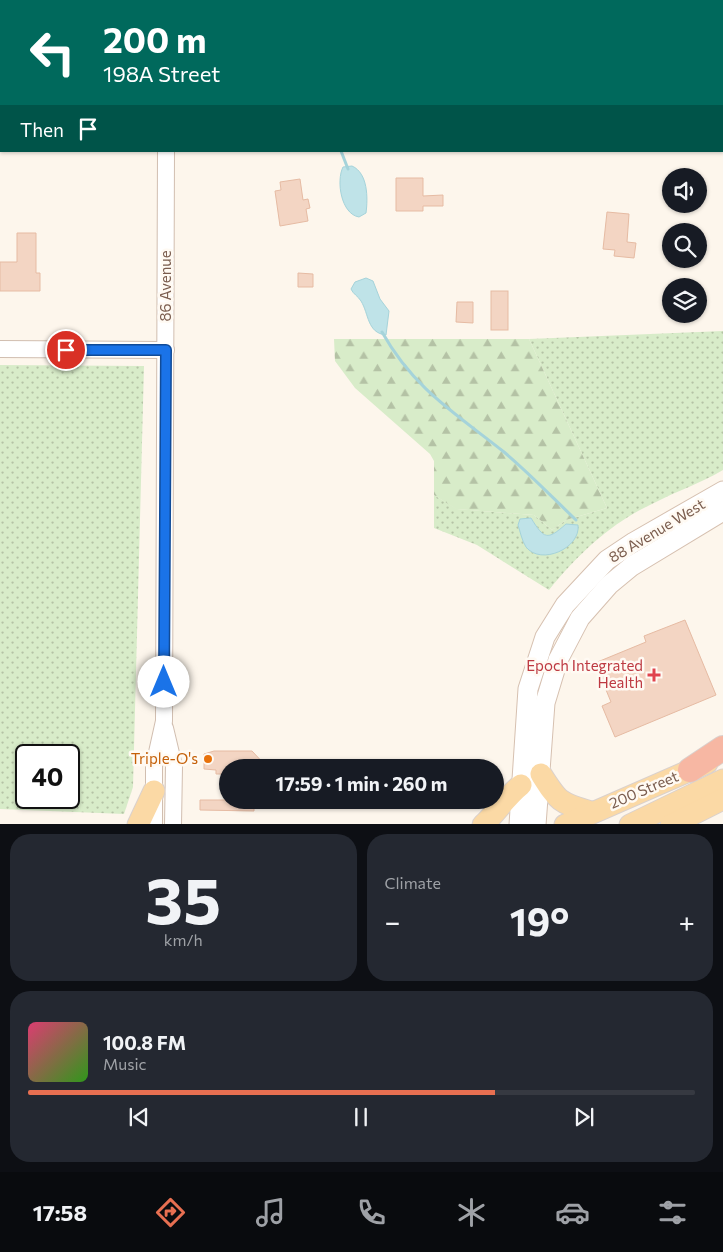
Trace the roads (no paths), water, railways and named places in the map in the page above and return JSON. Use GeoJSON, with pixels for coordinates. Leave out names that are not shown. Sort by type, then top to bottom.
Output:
{"type":"FeatureCollection","features":[{"type":"Feature","properties":{"kind":"highway"},"geometry":{"type":"LineString","coordinates":[[690,770],[723,748]]}},
{"type":"Feature","properties":{"kind":"main road","name":"88 Avenue West"},"geometry":{"type":"LineString","coordinates":[[519,824],[520,785],[528,689],[545,637],[565,605],[607,560],[634,542],[723,491]]}},
{"type":"Feature","properties":{"kind":"main road","name":"88 Avenue West"},"geometry":{"type":"LineString","coordinates":[[536,824],[545,703],[558,660],[580,618],[609,585],[632,566],[723,511]]}},
{"type":"Feature","properties":{"kind":"main road","name":"200 Street"},"geometry":{"type":"LineString","coordinates":[[565,824],[723,756]]}},
{"type":"Feature","properties":{"kind":"main road"},"geometry":{"type":"LineString","coordinates":[[541,774],[557,799],[566,805],[591,812]]}},
{"type":"Feature","properties":{"kind":"main road"},"geometry":{"type":"LineString","coordinates":[[630,824],[723,780]]}},
{"type":"Feature","properties":{"kind":"main road"},"geometry":{"type":"LineString","coordinates":[[483,824],[497,813],[510,794],[520,785]]}},
{"type":"Feature","properties":{"kind":"main road"},"geometry":{"type":"LineString","coordinates":[[138,824],[154,791]]}},
{"type":"Feature","properties":{"kind":"main road"},"geometry":{"type":"LineString","coordinates":[[671,824],[723,799]]}},
{"type":"Feature","properties":{"kind":"street","name":"86 Avenue"},"geometry":{"type":"LineString","coordinates":[[154,824],[154,766],[164,721],[166,152]]}},
{"type":"Feature","properties":{"kind":"street"},"geometry":{"type":"LineString","coordinates":[[0,349],[166,350]]}},
{"type":"Feature","properties":{"kind":"street","name":"86 Avenue"},"geometry":{"type":"LineString","coordinates":[[164,721],[174,766],[174,824]]}},
{"type":"Feature","properties":{"kind":"water"},"geometry":{"type":"Polygon","coordinates":[[[352,166],[361,174],[366,187],[366,213],[359,217],[353,215],[344,204],[340,188],[343,167],[352,166]]]}},
{"type":"Feature","properties":{"kind":"water"},"geometry":{"type":"Polygon","coordinates":[[[366,278],[373,281],[380,299],[389,311],[386,335],[375,331],[369,322],[364,306],[351,289],[355,282],[366,278]]]}},
{"type":"Feature","properties":{"kind":"water"},"geometry":{"type":"Polygon","coordinates":[[[531,518],[539,530],[546,535],[554,533],[566,524],[578,525],[577,533],[573,541],[559,552],[541,555],[526,547],[518,525],[520,519],[531,518]]]}},
{"type":"Feature","properties":{"kind":"waterway"},"geometry":{"type":"LineString","coordinates":[[341,152],[348,169]]}},
{"type":"Feature","properties":{"kind":"waterway"},"geometry":{"type":"LineString","coordinates":[[382,332],[394,352],[422,385],[452,412],[504,452],[576,520]]}},
{"type":"Feature","properties":{"kind":"place","name":"Epoch Integrated Health"},"geometry":{"type":"Point","coordinates":[654,675]}},
{"type":"Feature","properties":{"kind":"place","name":"Triple-O's"},"geometry":{"type":"Point","coordinates":[208,759]}}]}
